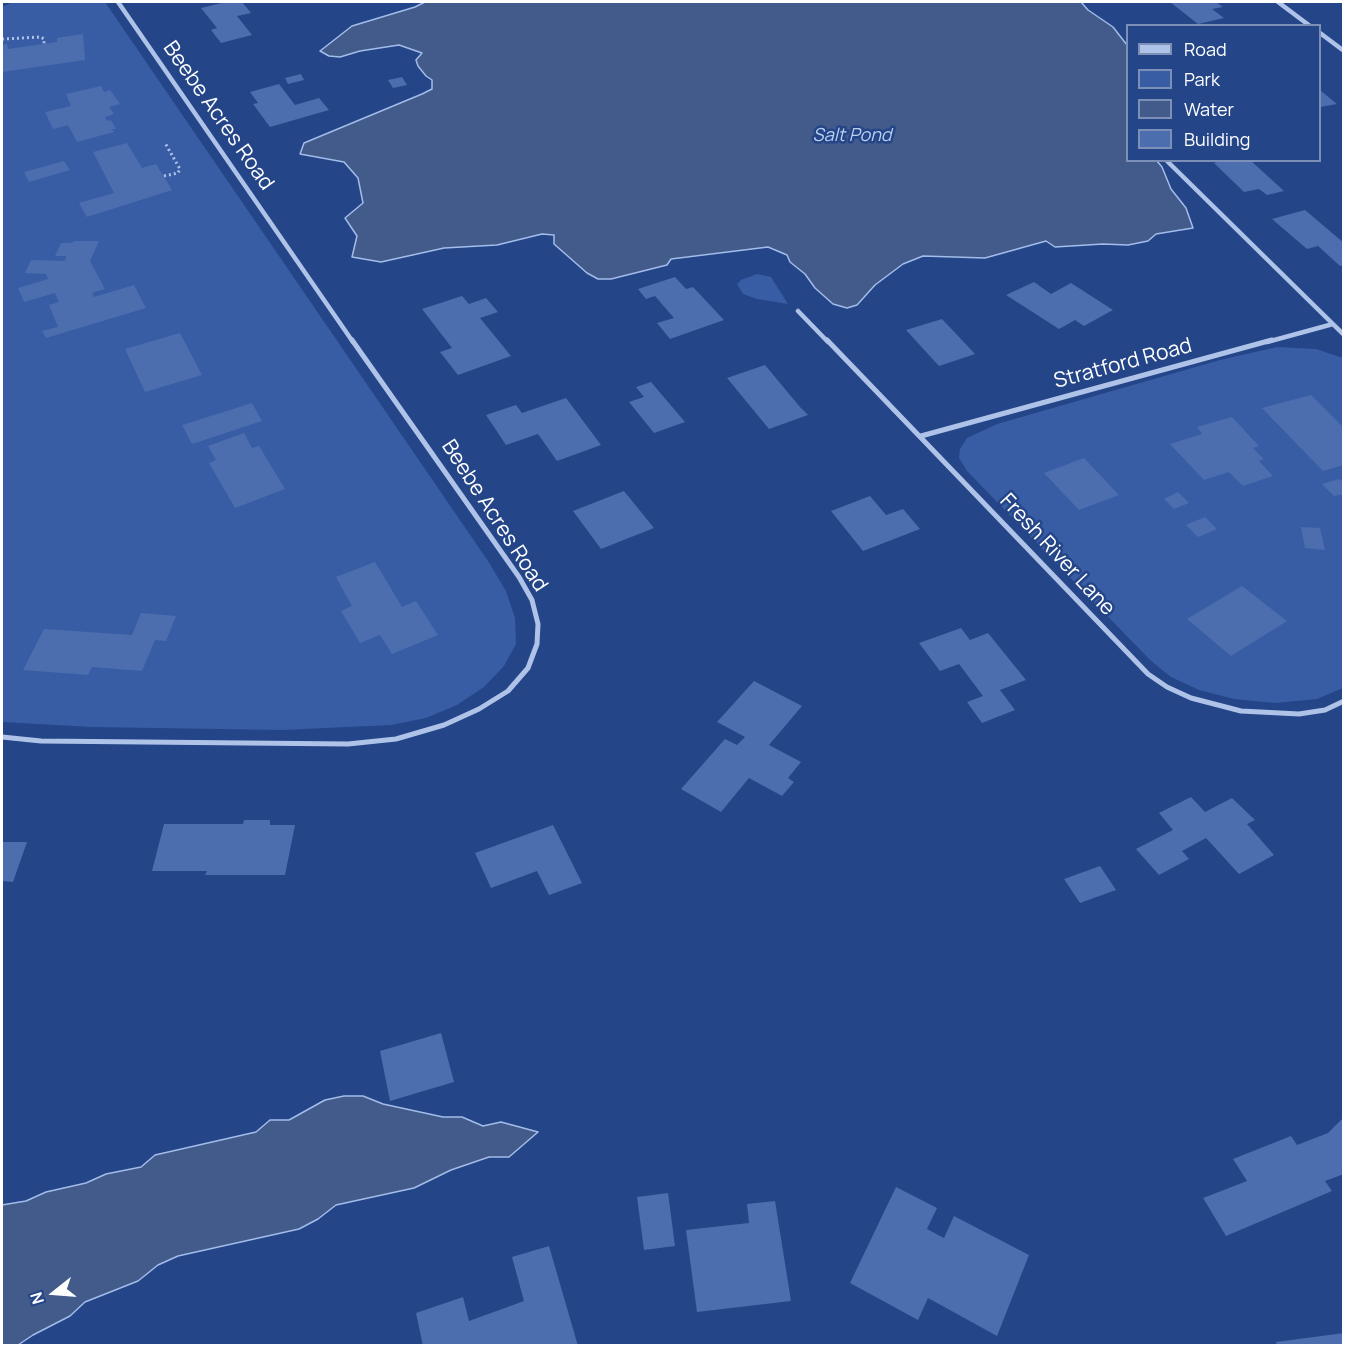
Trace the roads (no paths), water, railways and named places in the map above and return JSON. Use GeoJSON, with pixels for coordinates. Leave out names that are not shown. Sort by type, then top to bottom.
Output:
{"type":"FeatureCollection","features":[{"type":"Feature","properties":{"kind":"street","name":"Beebe Acres Road"},"geometry":{"type":"LineString","coordinates":[[2,737],[41,741],[303,745],[348,744],[396,739],[444,725],[479,709],[508,691],[528,668],[537,644],[538,624],[532,600],[519,577],[318,292],[118,2]]}},
{"type":"Feature","properties":{"kind":"street"},"geometry":{"type":"LineString","coordinates":[[1278,2],[1307,24]]}},
{"type":"Feature","properties":{"kind":"street"},"geometry":{"type":"LineString","coordinates":[[1321,34],[1344,51]]}},
{"type":"Feature","properties":{"kind":"street"},"geometry":{"type":"LineString","coordinates":[[1168,162],[1344,335]]}},
{"type":"Feature","properties":{"kind":"street","name":"Fresh River Lane"},"geometry":{"type":"LineString","coordinates":[[798,311],[1148,674],[1167,687],[1214,705],[1270,714],[1299,714],[1324,710],[1344,701]]}},
{"type":"Feature","properties":{"kind":"street","name":"Stratford Road"},"geometry":{"type":"LineString","coordinates":[[921,436],[1333,324]]}},
{"type":"Feature","properties":{"kind":"water","name":"Salt Pond"},"geometry":{"type":"Polygon","coordinates":[[[425,2],[1081,2],[1088,10],[1113,27],[1126,44],[1126,162],[1158,162],[1171,189],[1186,208],[1193,228],[1156,234],[1148,241],[1128,245],[1055,247],[1046,241],[985,258],[923,256],[903,264],[875,285],[857,305],[847,308],[833,304],[815,288],[805,274],[790,262],[787,255],[768,247],[671,259],[667,265],[611,279],[598,279],[587,273],[554,244],[554,235],[542,234],[497,245],[444,248],[381,262],[352,257],[357,236],[345,218],[363,203],[358,178],[344,162],[300,154],[304,143],[422,94],[432,89],[432,80],[418,66],[416,60],[422,53],[399,45],[360,51],[340,57],[329,56],[320,51],[352,26],[425,2]]]}},
{"type":"Feature","properties":{"kind":"water"},"geometry":{"type":"Polygon","coordinates":[[[344,1096],[363,1096],[383,1104],[443,1117],[462,1117],[483,1126],[501,1122],[538,1132],[509,1157],[489,1157],[451,1170],[414,1188],[336,1205],[318,1219],[299,1229],[178,1256],[158,1265],[138,1281],[85,1302],[70,1316],[18,1345],[2,1345],[2,1205],[26,1201],[46,1192],[86,1183],[106,1174],[141,1167],[155,1155],[256,1132],[270,1120],[289,1120],[325,1100],[344,1096]]]}}]}
